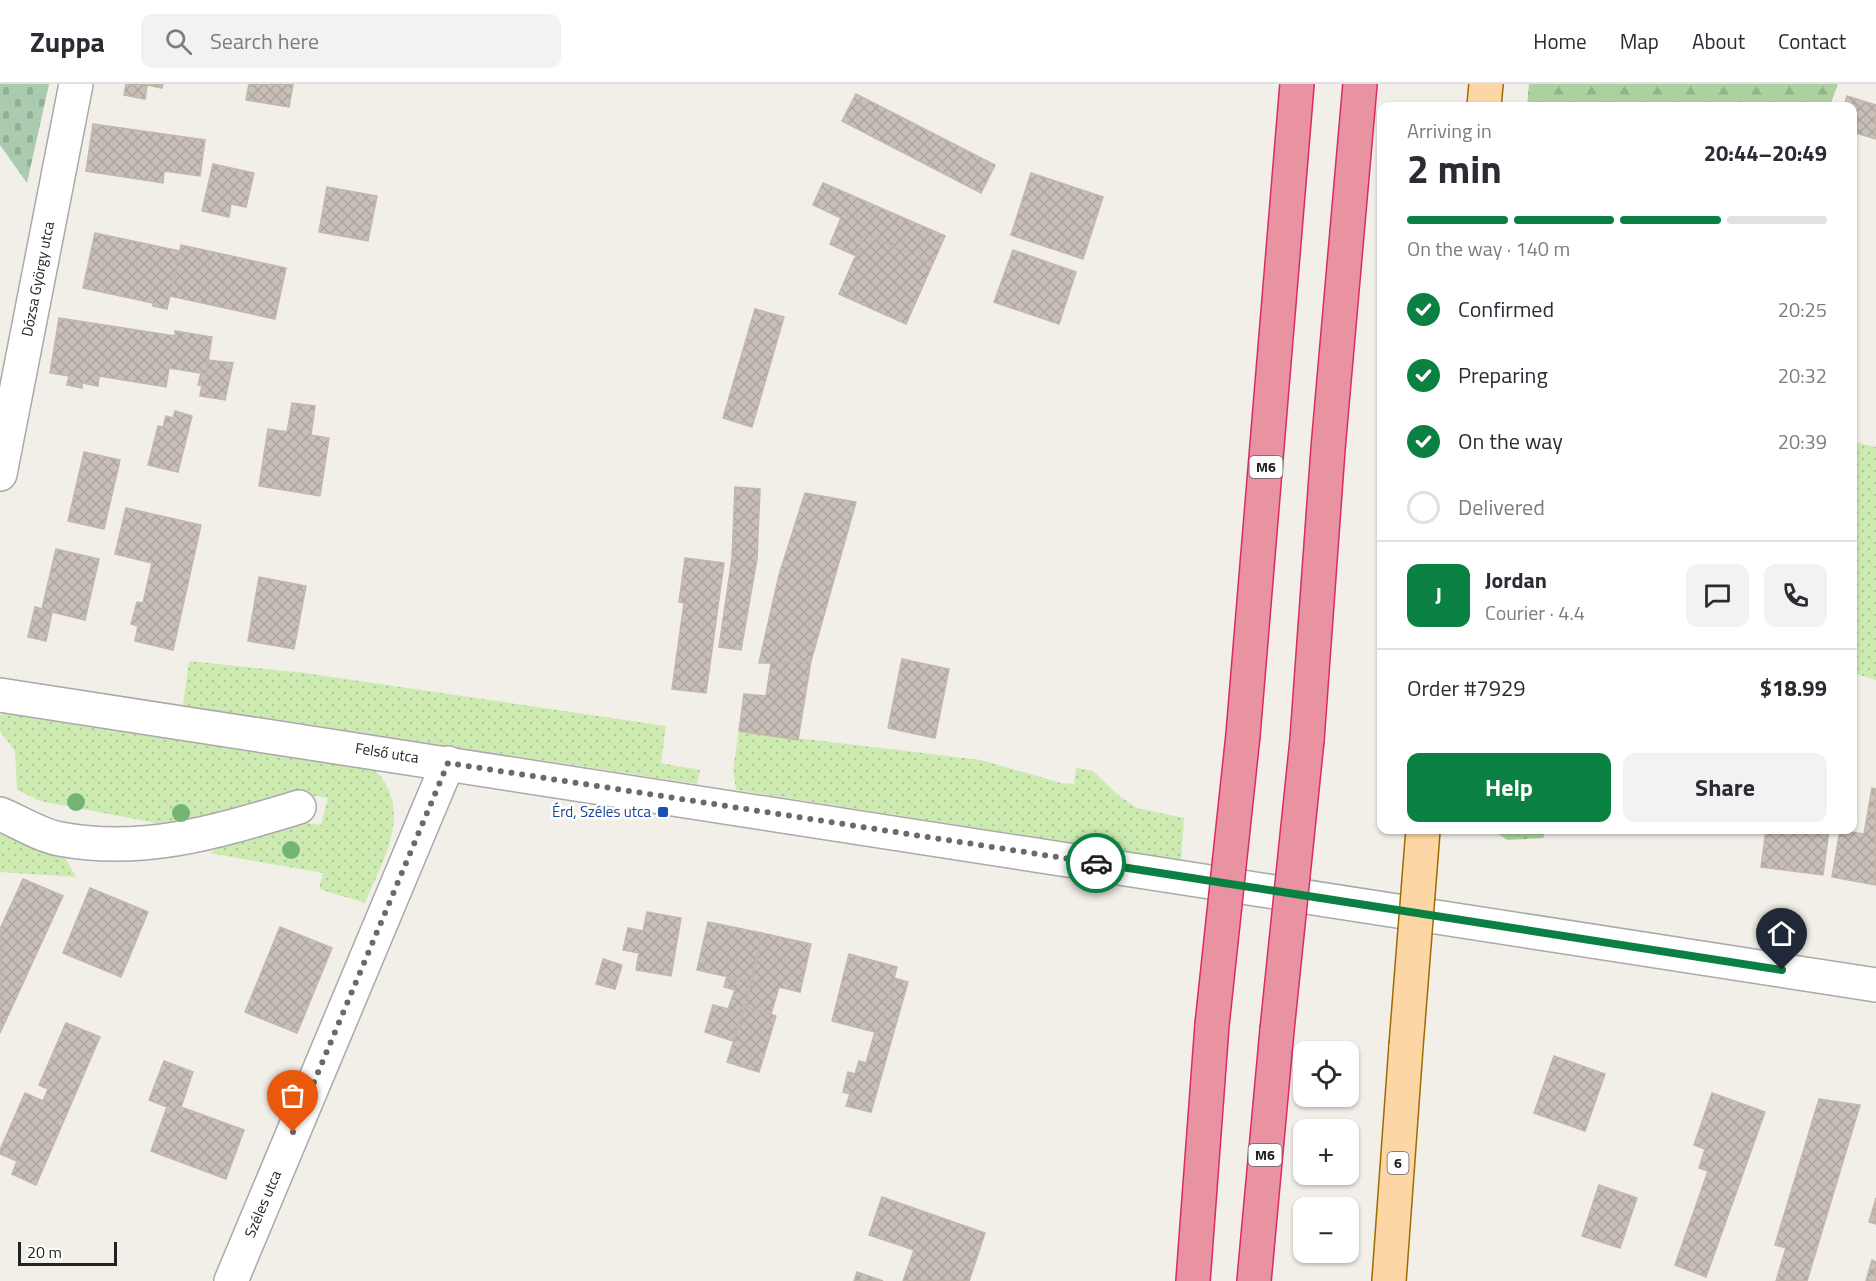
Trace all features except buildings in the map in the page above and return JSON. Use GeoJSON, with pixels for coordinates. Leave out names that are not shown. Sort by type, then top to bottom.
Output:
{"type":"FeatureCollection","features":[{"type":"Feature","properties":{"kind":"highway","name":"M6"},"geometry":{"type":"LineString","coordinates":[[1192,1281],[1212,1024],[1243,735],[1297,84]]}},
{"type":"Feature","properties":{"kind":"highway","name":"M6"},"geometry":{"type":"LineString","coordinates":[[1254,1281],[1307,740],[1329,437],[1360,84]]}},
{"type":"Feature","properties":{"kind":"main road"},"geometry":{"type":"LineString","coordinates":[[1484,102],[1486,84]]}},
{"type":"Feature","properties":{"kind":"main road","name":"6"},"geometry":{"type":"LineString","coordinates":[[1389,1281],[1423,834]]}},
{"type":"Feature","properties":{"kind":"street","name":"Dózsa György utca"},"geometry":{"type":"LineString","coordinates":[[0,474],[76,84]]}},
{"type":"Feature","properties":{"kind":"street","name":"Felső utca"},"geometry":{"type":"LineString","coordinates":[[0,695],[1876,985]]}},
{"type":"Feature","properties":{"kind":"street","name":"Széles utca"},"geometry":{"type":"LineString","coordinates":[[231,1281],[448,763]]}},
{"type":"Feature","properties":{"kind":"street"},"geometry":{"type":"LineString","coordinates":[[0,814],[58,838],[111,845],[172,842],[299,807]]}},
{"type":"Feature","properties":{"kind":"green space"},"geometry":{"type":"Polygon","coordinates":[[[0,84],[49,84],[27,183],[0,145],[0,84]]]}},
{"type":"Feature","properties":{"kind":"green space"},"geometry":{"type":"Polygon","coordinates":[[[1529,84],[1838,84],[1831,102],[1527,102],[1529,84]]]}},
{"type":"Feature","properties":{"kind":"green space"},"geometry":{"type":"Polygon","coordinates":[[[1857,442],[1876,447],[1876,680],[1857,674],[1857,442]]]}},
{"type":"Feature","properties":{"kind":"green space"},"geometry":{"type":"Polygon","coordinates":[[[189,661],[305,673],[666,726],[661,763],[700,770],[697,784],[183,705],[189,661]]]}},
{"type":"Feature","properties":{"kind":"green space"},"geometry":{"type":"Polygon","coordinates":[[[17,707],[371,766],[384,782],[392,799],[394,816],[387,851],[365,903],[319,889],[323,873],[209,853],[269,824],[289,821],[321,825],[328,798],[297,793],[172,826],[40,801],[17,790],[15,751],[0,731],[0,715],[17,707]]]}},
{"type":"Feature","properties":{"kind":"green space"},"geometry":{"type":"Polygon","coordinates":[[[739,731],[981,760],[1061,783],[1074,784],[1076,768],[1093,771],[1118,795],[1137,808],[1184,818],[1181,860],[736,790],[733,769],[739,731]]]}},
{"type":"Feature","properties":{"kind":"green space"},"geometry":{"type":"Polygon","coordinates":[[[0,830],[64,856],[76,877],[0,872],[0,830]]]}},
{"type":"Feature","properties":{"kind":"green space"},"geometry":{"type":"Polygon","coordinates":[[[1499,834],[1544,834],[1543,838],[1507,840],[1499,834]]]}},
{"type":"Feature","properties":{"kind":"way so far"},"geometry":{"type":"LineString","coordinates":[[293,1132],[448,763],[1096,863]]}},
{"type":"Feature","properties":{"kind":"place","name":"Érd, Széles utca"},"geometry":{"type":"Point","coordinates":[663,812]}},
{"type":"Feature","properties":{"kind":"route"},"geometry":{"type":"LineString","coordinates":[[1096,863],[1782,970]]}}]}
